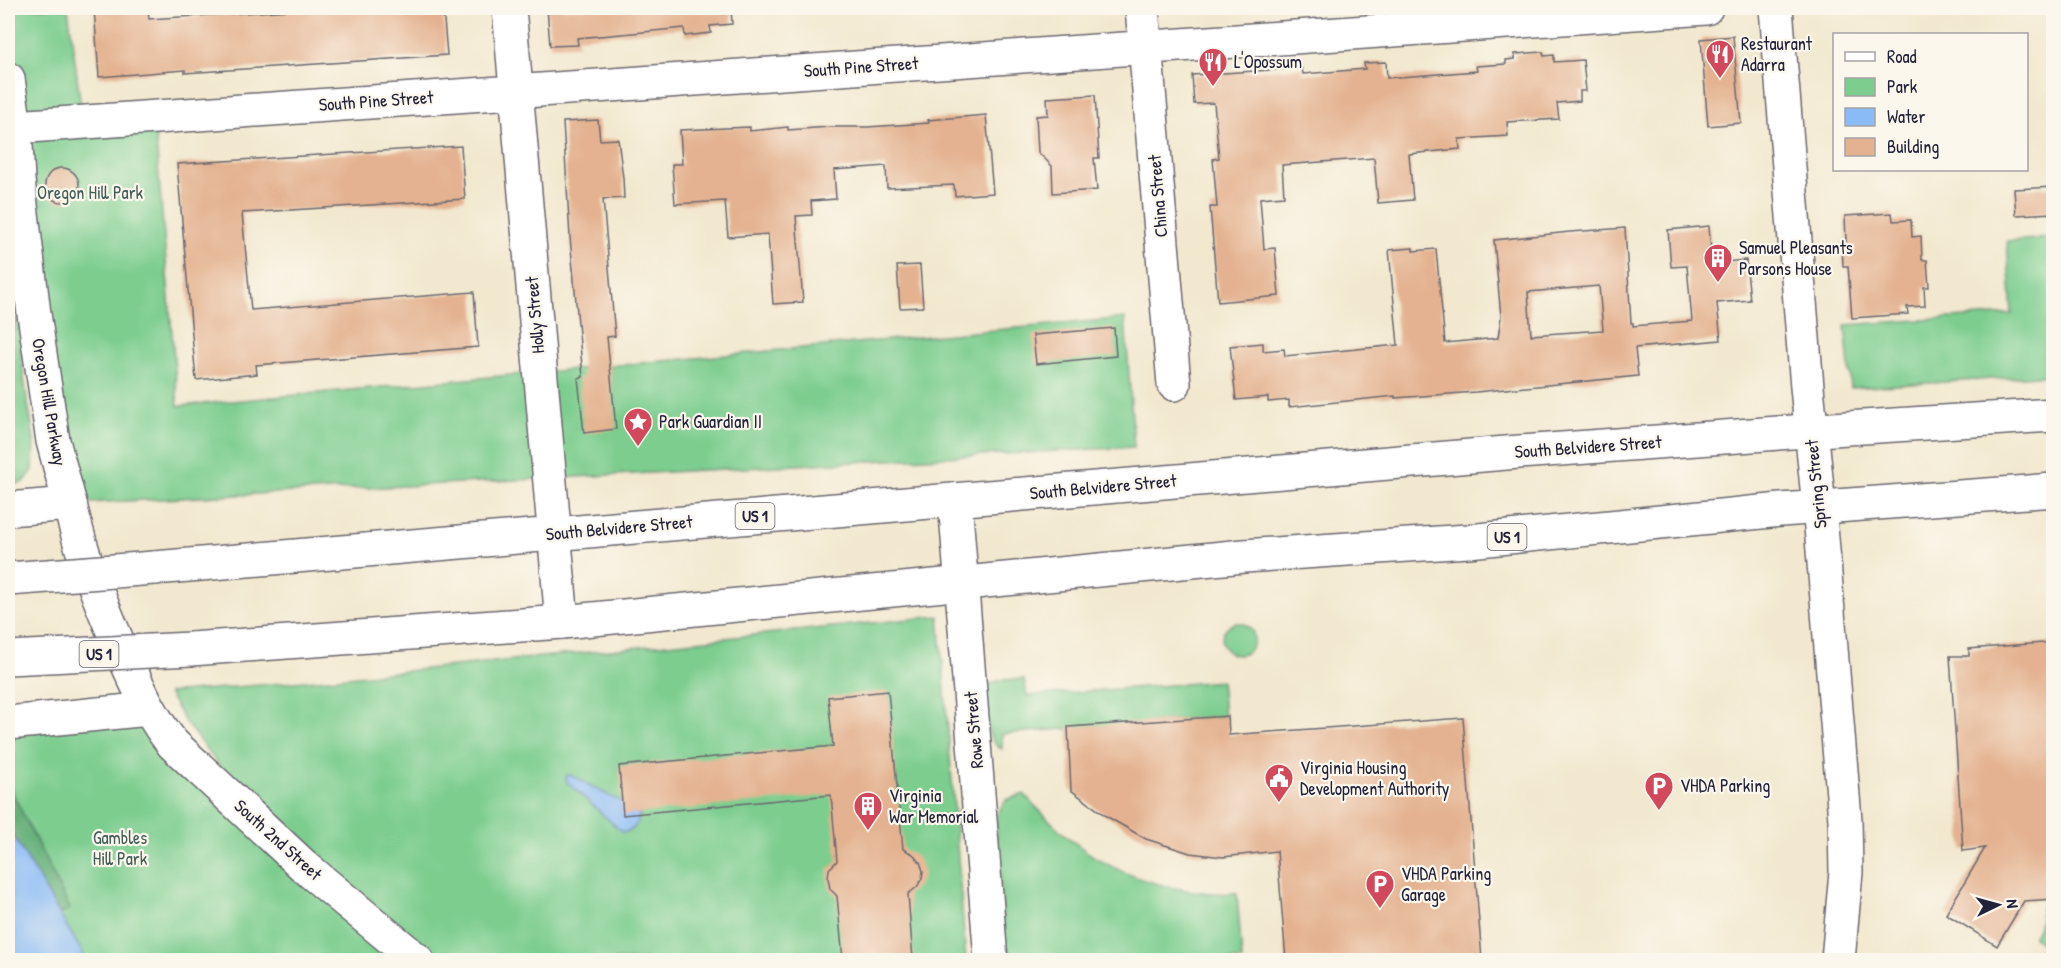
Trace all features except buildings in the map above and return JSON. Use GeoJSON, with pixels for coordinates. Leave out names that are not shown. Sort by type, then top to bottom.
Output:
{"type":"FeatureCollection","features":[{"type":"Feature","properties":{"kind":"street","name":"Holly Street"},"geometry":{"type":"LineString","coordinates":[[508,8],[562,622]]}},
{"type":"Feature","properties":{"kind":"street","name":"China Street"},"geometry":{"type":"LineString","coordinates":[[1142,8],[1174,384]]}},
{"type":"Feature","properties":{"kind":"street","name":"South Pine Street"},"geometry":{"type":"LineString","coordinates":[[15,127],[1706,8]]}},
{"type":"Feature","properties":{"kind":"street","name":"Spring Street"},"geometry":{"type":"LineString","coordinates":[[1776,8],[1845,820],[1846,872],[1838,960]]}},
{"type":"Feature","properties":{"kind":"street","name":"Oregon Hill Parkway"},"geometry":{"type":"LineString","coordinates":[[8,79],[34,314],[53,441],[82,550],[105,613],[149,709]]}},
{"type":"Feature","properties":{"kind":"street","name":"South Belvidere Street"},"geometry":{"type":"LineString","coordinates":[[8,579],[1506,453],[2054,415]]}},
{"type":"Feature","properties":{"kind":"street","name":"US 1"},"geometry":{"type":"LineString","coordinates":[[8,658],[191,649],[562,622],[1244,556],[1468,541],[1819,507],[2054,490]]}},
{"type":"Feature","properties":{"kind":"street","name":"Rowe Street"},"geometry":{"type":"LineString","coordinates":[[955,500],[991,960]]}},
{"type":"Feature","properties":{"kind":"street"},"geometry":{"type":"LineString","coordinates":[[8,509],[70,504]]}},
{"type":"Feature","properties":{"kind":"street"},"geometry":{"type":"LineString","coordinates":[[8,723],[149,709]]}},
{"type":"Feature","properties":{"kind":"street","name":"South 2nd Street"},"geometry":{"type":"LineString","coordinates":[[149,709],[173,744],[196,766],[305,867],[417,960]]}},
{"type":"Feature","properties":{"kind":"green space","name":"Oregon Hill Park"},"geometry":{"type":"Polygon","coordinates":[[[8,8],[68,8],[83,122],[154,117],[178,406],[1125,318],[1134,447],[70,504],[8,79],[8,8]]]}},
{"type":"Feature","properties":{"kind":"green space"},"geometry":{"type":"Polygon","coordinates":[[[2053,238],[2053,375],[1851,388],[1845,325],[2012,314],[2007,241],[2053,238]]]}},
{"type":"Feature","properties":{"kind":"green space"},"geometry":{"type":"Polygon","coordinates":[[[8,242],[25,386],[34,439],[33,470],[24,482],[8,486],[8,242]]]}},
{"type":"Feature","properties":{"kind":"green space"},"geometry":{"type":"Polygon","coordinates":[[[939,616],[966,960],[435,960],[254,810],[185,722],[168,693],[328,679],[939,616]]]}},
{"type":"Feature","properties":{"kind":"green space"},"geometry":{"type":"Polygon","coordinates":[[[1238,623],[1249,628],[1254,639],[1249,650],[1238,655],[1227,650],[1222,639],[1227,628],[1238,623]]]}},
{"type":"Feature","properties":{"kind":"green space"},"geometry":{"type":"Polygon","coordinates":[[[1024,679],[1027,696],[1221,681],[1224,716],[1002,734],[1002,749],[991,739],[988,731],[986,690],[997,681],[1024,679]]]}},
{"type":"Feature","properties":{"kind":"green space","name":"Gambles Hill Park"},"geometry":{"type":"Polygon","coordinates":[[[149,709],[417,960],[8,960],[8,723],[149,709]]]}},
{"type":"Feature","properties":{"kind":"green space"},"geometry":{"type":"Polygon","coordinates":[[[8,784],[70,909],[8,943],[8,784]]]}},
{"type":"Feature","properties":{"kind":"green space"},"geometry":{"type":"Polygon","coordinates":[[[1024,794],[1069,838],[1086,851],[1120,870],[1178,889],[1237,893],[1242,960],[1005,960],[996,816],[1006,800],[1024,794]]]}},
{"type":"Feature","properties":{"kind":"green space"},"geometry":{"type":"Polygon","coordinates":[[[2053,900],[2053,960],[2034,960],[2043,945],[2033,937],[2039,926],[2043,901],[2053,900]]]}},
{"type":"Feature","properties":{"kind":"water"},"geometry":{"type":"Polygon","coordinates":[[[567,775],[640,809],[636,825],[627,832],[622,832],[568,783],[567,775]]]}},
{"type":"Feature","properties":{"kind":"water"},"geometry":{"type":"Polygon","coordinates":[[[8,827],[87,960],[12,960],[8,952],[8,827]]]}},
{"type":"Feature","properties":{"kind":"place","name":"Restaurant Adarra"},"geometry":{"type":"Point","coordinates":[1720,80]}},
{"type":"Feature","properties":{"kind":"place","name":"L'Opossum"},"geometry":{"type":"Point","coordinates":[1213,88]}},
{"type":"Feature","properties":{"kind":"place","name":"Samuel Pleasants Parsons House"},"geometry":{"type":"Point","coordinates":[1718,284]}},
{"type":"Feature","properties":{"kind":"place","name":"Park Guardian II"},"geometry":{"type":"Point","coordinates":[638,448]}},
{"type":"Feature","properties":{"kind":"place","name":"Virginia Housing Development Authority"},"geometry":{"type":"Point","coordinates":[1279,804]}},
{"type":"Feature","properties":{"kind":"place","name":"VHDA Parking"},"geometry":{"type":"Point","coordinates":[1659,812]}},
{"type":"Feature","properties":{"kind":"place","name":"Virginia War Memorial"},"geometry":{"type":"Point","coordinates":[868,832]}},
{"type":"Feature","properties":{"kind":"place","name":"VHDA Parking Garage"},"geometry":{"type":"Point","coordinates":[1380,910]}}]}
